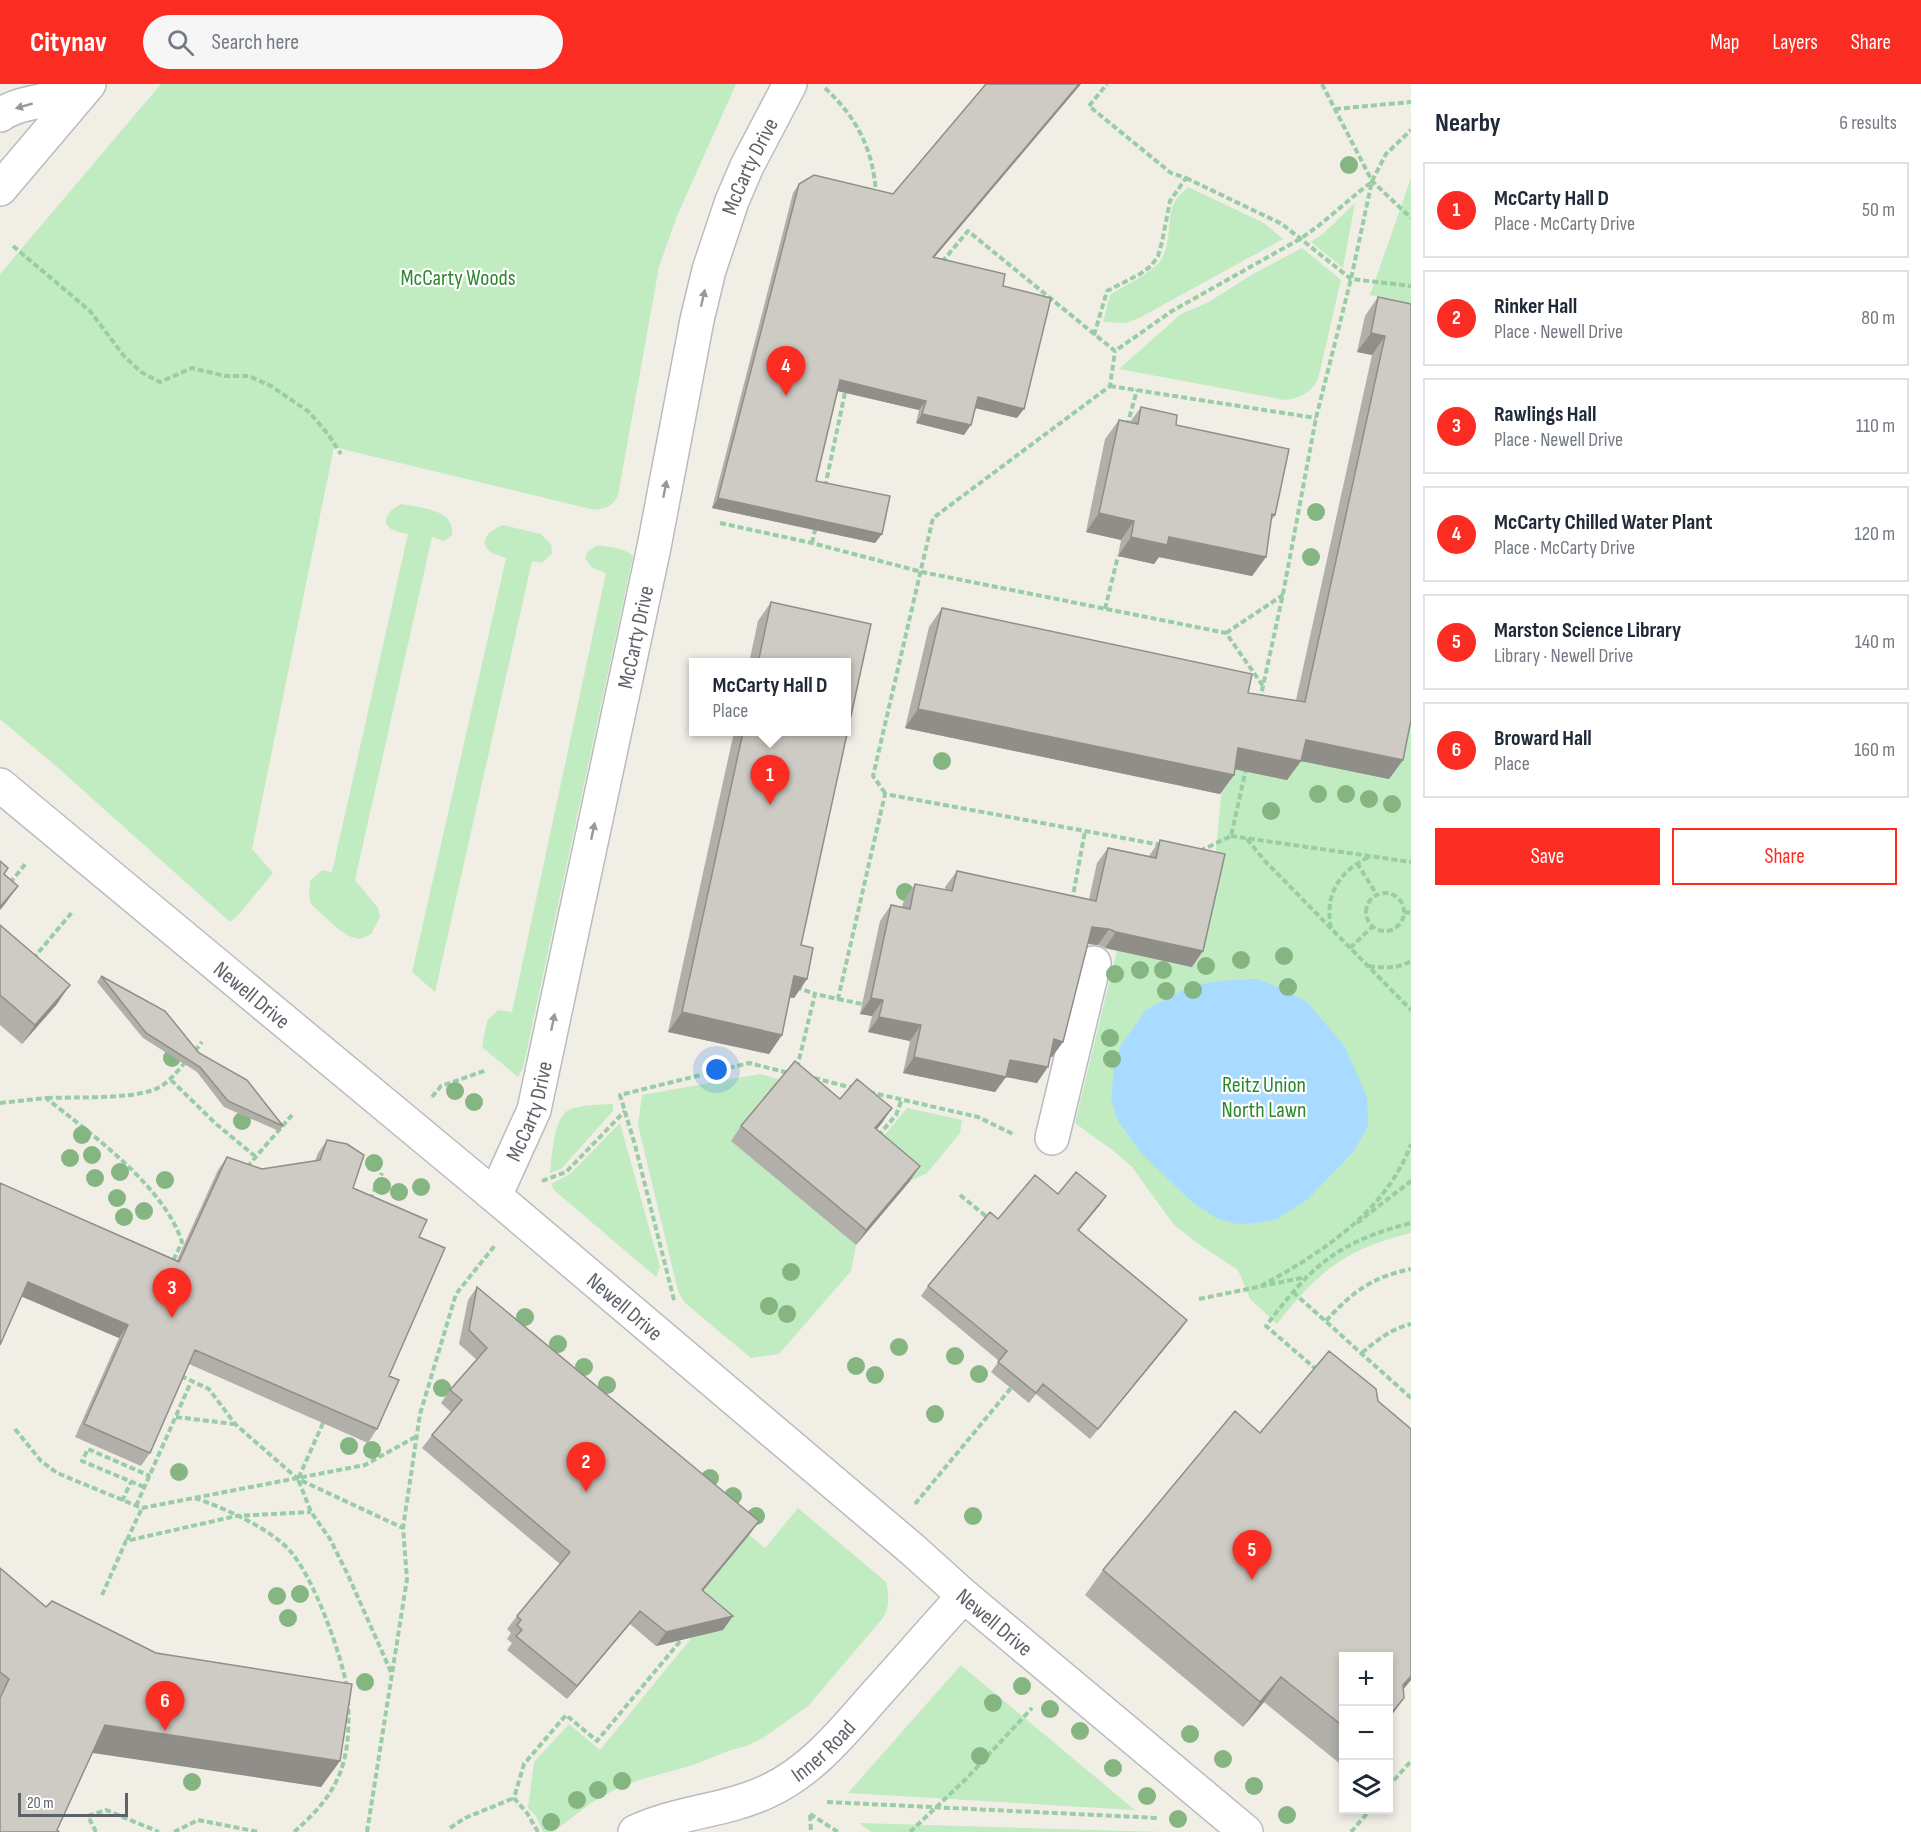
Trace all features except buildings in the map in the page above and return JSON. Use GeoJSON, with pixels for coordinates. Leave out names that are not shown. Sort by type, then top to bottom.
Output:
{"type":"FeatureCollection","features":[{"type":"Feature","properties":{"kind":"street"},"geometry":{"type":"LineString","coordinates":[[0,115],[11,109],[73,92],[88,84]]}},
{"type":"Feature","properties":{"kind":"street"},"geometry":{"type":"LineString","coordinates":[[0,189],[88,84]]}},
{"type":"Feature","properties":{"kind":"street","name":"McCarty Drive"},"geometry":{"type":"LineString","coordinates":[[495,1196],[534,1110],[654,547],[697,320],[709,270],[732,201],[747,166],[790,84]]}},
{"type":"Feature","properties":{"kind":"street","name":"Newell Drive"},"geometry":{"type":"LineString","coordinates":[[0,785],[495,1196],[913,1550],[964,1596],[1246,1832]]}},
{"type":"Feature","properties":{"kind":"street"},"geometry":{"type":"LineString","coordinates":[[1052,1138],[1094,963]]}},
{"type":"Feature","properties":{"kind":"street","name":"Inner Road"},"geometry":{"type":"LineString","coordinates":[[635,1832],[685,1815],[744,1801],[769,1791],[791,1777],[822,1754],[964,1596]]}},
{"type":"Feature","properties":{"kind":"path"},"geometry":{"type":"LineString","coordinates":[[1107,84],[1089,106],[1171,173],[1282,224],[1351,279],[1411,286]]}},
{"type":"Feature","properties":{"kind":"path"},"geometry":{"type":"LineString","coordinates":[[1322,84],[1372,182],[1411,218]]}},
{"type":"Feature","properties":{"kind":"path"},"geometry":{"type":"LineString","coordinates":[[825,88],[847,110],[869,150],[876,195]]}},
{"type":"Feature","properties":{"kind":"path"},"geometry":{"type":"LineString","coordinates":[[1335,109],[1411,102]]}},
{"type":"Feature","properties":{"kind":"path"},"geometry":{"type":"LineString","coordinates":[[1258,709],[1283,594],[1316,417],[1351,279],[1372,182],[1386,154],[1411,130]]}},
{"type":"Feature","properties":{"kind":"path"},"geometry":{"type":"LineString","coordinates":[[1094,335],[1107,291],[1140,274],[1151,266],[1158,256],[1170,201],[1185,178]]}},
{"type":"Feature","properties":{"kind":"path"},"geometry":{"type":"LineString","coordinates":[[1110,386],[1115,351],[1172,311],[1300,239],[1372,182]]}},
{"type":"Feature","properties":{"kind":"path"},"geometry":{"type":"LineString","coordinates":[[940,265],[968,231],[1115,351]]}},
{"type":"Feature","properties":{"kind":"path"},"geometry":{"type":"LineString","coordinates":[[13,246],[90,311],[124,356],[141,372],[160,382],[192,368],[225,376],[249,376],[271,386],[309,412],[341,454]]}},
{"type":"Feature","properties":{"kind":"path"},"geometry":{"type":"LineString","coordinates":[[822,498],[847,384]]}},
{"type":"Feature","properties":{"kind":"path"},"geometry":{"type":"LineString","coordinates":[[1164,846],[885,794],[873,776],[933,518],[1110,386],[1316,417]]}},
{"type":"Feature","properties":{"kind":"path"},"geometry":{"type":"LineString","coordinates":[[1128,426],[1137,390]]}},
{"type":"Feature","properties":{"kind":"path"},"geometry":{"type":"LineString","coordinates":[[812,543],[817,520]]}},
{"type":"Feature","properties":{"kind":"path"},"geometry":{"type":"LineString","coordinates":[[720,523],[812,543],[922,572],[1226,633],[1263,686]]}},
{"type":"Feature","properties":{"kind":"path"},"geometry":{"type":"LineString","coordinates":[[1105,609],[1118,556]]}},
{"type":"Feature","properties":{"kind":"path"},"geometry":{"type":"LineString","coordinates":[[1226,633],[1283,594]]}},
{"type":"Feature","properties":{"kind":"path"},"geometry":{"type":"LineString","coordinates":[[1231,836],[1248,759]]}},
{"type":"Feature","properties":{"kind":"path"},"geometry":{"type":"LineString","coordinates":[[838,999],[885,794]]}},
{"type":"Feature","properties":{"kind":"path"},"geometry":{"type":"LineString","coordinates":[[1071,906],[1085,831]]}},
{"type":"Feature","properties":{"kind":"path"},"geometry":{"type":"LineString","coordinates":[[1197,852],[1231,836],[1411,862]]}},
{"type":"Feature","properties":{"kind":"path"},"geometry":{"type":"LineString","coordinates":[[1247,838],[1264,861],[1411,1010]]}},
{"type":"Feature","properties":{"kind":"path"},"geometry":{"type":"LineString","coordinates":[[1331,929],[1329,902],[1335,886],[1344,873],[1357,863],[1372,856]]}},
{"type":"Feature","properties":{"kind":"path"},"geometry":{"type":"LineString","coordinates":[[7,887],[27,862]]}},
{"type":"Feature","properties":{"kind":"path"},"geometry":{"type":"LineString","coordinates":[[1357,863],[1377,895]]}},
{"type":"Feature","properties":{"kind":"path"},"geometry":{"type":"LineString","coordinates":[[1377,895],[1395,896],[1402,903],[1404,912],[1401,923],[1392,929],[1382,930],[1373,926],[1366,912],[1369,902],[1377,895]]}},
{"type":"Feature","properties":{"kind":"path"},"geometry":{"type":"LineString","coordinates":[[29,964],[73,911]]}},
{"type":"Feature","properties":{"kind":"path"},"geometry":{"type":"LineString","coordinates":[[1404,912],[1411,913]]}},
{"type":"Feature","properties":{"kind":"path"},"geometry":{"type":"LineString","coordinates":[[1350,948],[1373,926]]}},
{"type":"Feature","properties":{"kind":"path"},"geometry":{"type":"LineString","coordinates":[[1368,966],[1388,968],[1405,965],[1411,961]]}},
{"type":"Feature","properties":{"kind":"path"},"geometry":{"type":"LineString","coordinates":[[796,987],[815,994],[862,1004]]}},
{"type":"Feature","properties":{"kind":"path"},"geometry":{"type":"LineString","coordinates":[[674,1300],[620,1095],[749,1063],[795,1074],[815,994]]}},
{"type":"Feature","properties":{"kind":"path"},"geometry":{"type":"LineString","coordinates":[[0,1103],[46,1098],[138,1094],[151,1091],[171,1080],[202,1042]]}},
{"type":"Feature","properties":{"kind":"path"},"geometry":{"type":"LineString","coordinates":[[432,1097],[441,1086],[487,1070]]}},
{"type":"Feature","properties":{"kind":"path"},"geometry":{"type":"LineString","coordinates":[[806,1077],[978,1118],[1015,1135]]}},
{"type":"Feature","properties":{"kind":"path"},"geometry":{"type":"LineString","coordinates":[[171,1080],[215,1123],[256,1157]]}},
{"type":"Feature","properties":{"kind":"path"},"geometry":{"type":"LineString","coordinates":[[46,1098],[140,1178],[177,1227],[182,1242],[168,1273]]}},
{"type":"Feature","properties":{"kind":"path"},"geometry":{"type":"LineString","coordinates":[[876,1139],[896,1115],[902,1100]]}},
{"type":"Feature","properties":{"kind":"path"},"geometry":{"type":"LineString","coordinates":[[543,1181],[566,1172],[625,1110]]}},
{"type":"Feature","properties":{"kind":"path"},"geometry":{"type":"LineString","coordinates":[[245,1169],[292,1115]]}},
{"type":"Feature","properties":{"kind":"path"},"geometry":{"type":"LineString","coordinates":[[1344,1233],[1373,1206],[1397,1174],[1411,1144]]}},
{"type":"Feature","properties":{"kind":"path"},"geometry":{"type":"LineString","coordinates":[[368,1204],[382,1173]]}},
{"type":"Feature","properties":{"kind":"path"},"geometry":{"type":"LineString","coordinates":[[1261,1286],[1344,1233],[1411,1181]]}},
{"type":"Feature","properties":{"kind":"path"},"geometry":{"type":"LineString","coordinates":[[960,1195],[987,1217],[983,1222]]}},
{"type":"Feature","properties":{"kind":"path"},"geometry":{"type":"LineString","coordinates":[[1325,1376],[1266,1326],[1306,1276],[1326,1259],[1363,1238],[1411,1223]]}},
{"type":"Feature","properties":{"kind":"path"},"geometry":{"type":"LineString","coordinates":[[367,1832],[407,1579],[403,1528],[420,1414],[456,1294],[496,1245]]}},
{"type":"Feature","properties":{"kind":"path"},"geometry":{"type":"LineString","coordinates":[[1326,1321],[1345,1300],[1368,1283],[1394,1272],[1411,1269]]}},
{"type":"Feature","properties":{"kind":"path"},"geometry":{"type":"LineString","coordinates":[[1199,1299],[1306,1276]]}},
{"type":"Feature","properties":{"kind":"path"},"geometry":{"type":"LineString","coordinates":[[1293,1292],[1411,1398]]}},
{"type":"Feature","properties":{"kind":"path"},"geometry":{"type":"LineString","coordinates":[[1362,1353],[1380,1337],[1411,1324]]}},
{"type":"Feature","properties":{"kind":"path"},"geometry":{"type":"LineString","coordinates":[[180,1376],[209,1389],[235,1424],[298,1479],[403,1528]]}},
{"type":"Feature","properties":{"kind":"path"},"geometry":{"type":"LineString","coordinates":[[136,1506],[191,1382]]}},
{"type":"Feature","properties":{"kind":"path"},"geometry":{"type":"LineString","coordinates":[[915,1504],[1011,1388]]}},
{"type":"Feature","properties":{"kind":"path"},"geometry":{"type":"LineString","coordinates":[[176,1417],[235,1424]]}},
{"type":"Feature","properties":{"kind":"path"},"geometry":{"type":"LineString","coordinates":[[323,1423],[298,1479],[311,1512],[330,1539],[348,1575],[391,1673]]}},
{"type":"Feature","properties":{"kind":"path"},"geometry":{"type":"LineString","coordinates":[[15,1429],[41,1461],[57,1473],[142,1508],[365,1465],[417,1436]]}},
{"type":"Feature","properties":{"kind":"path"},"geometry":{"type":"LineString","coordinates":[[144,1487],[82,1461],[87,1449],[109,1455],[150,1476]]}},
{"type":"Feature","properties":{"kind":"path"},"geometry":{"type":"LineString","coordinates":[[122,1501],[131,1482]]}},
{"type":"Feature","properties":{"kind":"path"},"geometry":{"type":"LineString","coordinates":[[194,1498],[212,1504],[271,1535],[291,1551],[312,1588],[344,1672],[350,1723],[344,1764],[335,1785],[320,1807],[294,1832]]}},
{"type":"Feature","properties":{"kind":"path"},"geometry":{"type":"LineString","coordinates":[[102,1595],[142,1508]]}},
{"type":"Feature","properties":{"kind":"path"},"geometry":{"type":"LineString","coordinates":[[126,1541],[236,1516],[311,1512]]}},
{"type":"Feature","properties":{"kind":"path"},"geometry":{"type":"LineString","coordinates":[[514,1798],[524,1764],[566,1715],[597,1741],[682,1639]]}},
{"type":"Feature","properties":{"kind":"path"},"geometry":{"type":"LineString","coordinates":[[910,1832],[1032,1708]]}},
{"type":"Feature","properties":{"kind":"path"},"geometry":{"type":"LineString","coordinates":[[1393,1782],[1411,1761]]}},
{"type":"Feature","properties":{"kind":"path"},"geometry":{"type":"LineString","coordinates":[[450,1828],[465,1818],[514,1798]]}},
{"type":"Feature","properties":{"kind":"path"},"geometry":{"type":"LineString","coordinates":[[514,1798],[527,1813],[538,1832]]}},
{"type":"Feature","properties":{"kind":"path"},"geometry":{"type":"LineString","coordinates":[[827,1802],[1158,1818]]}},
{"type":"Feature","properties":{"kind":"path"},"geometry":{"type":"LineString","coordinates":[[96,1832],[88,1816],[106,1810],[159,1832]]}},
{"type":"Feature","properties":{"kind":"path"},"geometry":{"type":"LineString","coordinates":[[811,1832],[810,1814],[838,1832]]}},
{"type":"Feature","properties":{"kind":"path"},"geometry":{"type":"LineString","coordinates":[[1351,1832],[1366,1814]]}},
{"type":"Feature","properties":{"kind":"path"},"geometry":{"type":"LineString","coordinates":[[174,1832],[198,1820],[259,1832]]}},
{"type":"Feature","properties":{"kind":"green space","name":"McCarty Woods"},"geometry":{"type":"Polygon","coordinates":[[[161,84],[736,84],[677,216],[659,267],[618,495],[611,504],[595,510],[334,447],[252,849],[273,873],[230,922],[56,766],[0,719],[0,274],[161,84]]]}},
{"type":"Feature","properties":{"kind":"green space"},"geometry":{"type":"Polygon","coordinates":[[[1411,178],[1411,326],[1388,321],[1392,299],[1370,295],[1411,178]]]}},
{"type":"Feature","properties":{"kind":"green space"},"geometry":{"type":"Polygon","coordinates":[[[1188,187],[1264,223],[1283,239],[1139,318],[1126,323],[1103,322],[1110,295],[1145,274],[1161,260],[1166,247],[1173,205],[1188,187]]]}},
{"type":"Feature","properties":{"kind":"green space"},"geometry":{"type":"Polygon","coordinates":[[[1355,203],[1343,268],[1311,242],[1324,233],[1355,203]]]}},
{"type":"Feature","properties":{"kind":"green space"},"geometry":{"type":"Polygon","coordinates":[[[1302,248],[1341,280],[1318,379],[1305,394],[1285,400],[1119,369],[1181,314],[1207,303],[1253,274],[1302,248]]]}},
{"type":"Feature","properties":{"kind":"green space"},"geometry":{"type":"Polygon","coordinates":[[[402,504],[443,515],[451,526],[452,535],[444,541],[432,537],[355,880],[378,908],[380,917],[371,934],[360,939],[351,937],[338,929],[311,904],[310,881],[322,870],[332,872],[408,534],[393,530],[386,523],[386,519],[394,508],[402,504]]]}},
{"type":"Feature","properties":{"kind":"green space"},"geometry":{"type":"Polygon","coordinates":[[[503,525],[541,534],[551,544],[552,553],[542,563],[532,561],[435,992],[412,972],[506,558],[487,549],[485,540],[490,533],[503,525]]]}},
{"type":"Feature","properties":{"kind":"green space"},"geometry":{"type":"Polygon","coordinates":[[[598,545],[621,550],[633,556],[523,1068],[518,1077],[482,1047],[487,1021],[498,1010],[512,1012],[606,573],[592,568],[585,558],[588,551],[598,545]]]}},
{"type":"Feature","properties":{"kind":"green space","name":"Reitz Union North Lawn"},"geometry":{"type":"Polygon","coordinates":[[[1411,676],[1411,1233],[1368,1247],[1335,1265],[1306,1290],[1277,1324],[1250,1299],[1238,1270],[1174,1225],[1132,1167],[1075,1123],[1117,950],[1192,966],[1214,870],[1224,765],[1292,760],[1411,676]]]}},
{"type":"Feature","properties":{"kind":"green space"},"geometry":{"type":"Polygon","coordinates":[[[760,1074],[781,1080],[731,1141],[856,1245],[851,1271],[779,1354],[751,1358],[684,1302],[678,1291],[638,1125],[642,1095],[760,1074]]]}},
{"type":"Feature","properties":{"kind":"green space"},"geometry":{"type":"Polygon","coordinates":[[[613,1104],[613,1111],[562,1168],[550,1173],[556,1129],[564,1114],[579,1107],[613,1104]]]}},
{"type":"Feature","properties":{"kind":"green space"},"geometry":{"type":"Polygon","coordinates":[[[907,1108],[962,1120],[960,1133],[927,1173],[910,1181],[873,1149],[907,1108]]]}},
{"type":"Feature","properties":{"kind":"green space"},"geometry":{"type":"Polygon","coordinates":[[[620,1123],[660,1267],[656,1277],[554,1190],[551,1184],[570,1174],[620,1123]]]}},
{"type":"Feature","properties":{"kind":"green space"},"geometry":{"type":"Polygon","coordinates":[[[798,1508],[886,1582],[888,1600],[883,1618],[808,1706],[763,1738],[693,1765],[616,1789],[591,1803],[553,1832],[543,1832],[536,1816],[528,1808],[534,1762],[569,1724],[600,1750],[693,1636],[692,1604],[749,1535],[765,1548],[798,1508]]]}},
{"type":"Feature","properties":{"kind":"green space"},"geometry":{"type":"Polygon","coordinates":[[[961,1665],[1135,1810],[848,1793],[961,1665]]]}},
{"type":"Feature","properties":{"kind":"green space"},"geometry":{"type":"Polygon","coordinates":[[[859,1823],[1162,1832],[871,1832],[859,1823]]]}},
{"type":"Feature","properties":{"kind":"water"},"geometry":{"type":"Polygon","coordinates":[[[1256,979],[1307,1002],[1345,1047],[1367,1097],[1368,1126],[1354,1151],[1308,1199],[1277,1219],[1237,1224],[1216,1218],[1192,1202],[1141,1153],[1118,1121],[1111,1100],[1114,1067],[1121,1045],[1146,1010],[1191,986],[1218,981],[1256,979]]]}},
{"type":"Feature","properties":{"kind":"place","name":"McCarty Chilled Water Plant"},"geometry":{"type":"Point","coordinates":[786,396]}},
{"type":"Feature","properties":{"kind":"place","name":"McCarty Hall D"},"geometry":{"type":"Point","coordinates":[770,805]}},
{"type":"Feature","properties":{"kind":"place","name":"Rawlings Hall"},"geometry":{"type":"Point","coordinates":[172,1318]}},
{"type":"Feature","properties":{"kind":"place","name":"Rinker Hall"},"geometry":{"type":"Point","coordinates":[586,1492]}},
{"type":"Feature","properties":{"kind":"place","name":"Marston Science Library"},"geometry":{"type":"Point","coordinates":[1252,1580]}},
{"type":"Feature","properties":{"kind":"place","name":"Broward Hall"},"geometry":{"type":"Point","coordinates":[165,1731]}}]}
